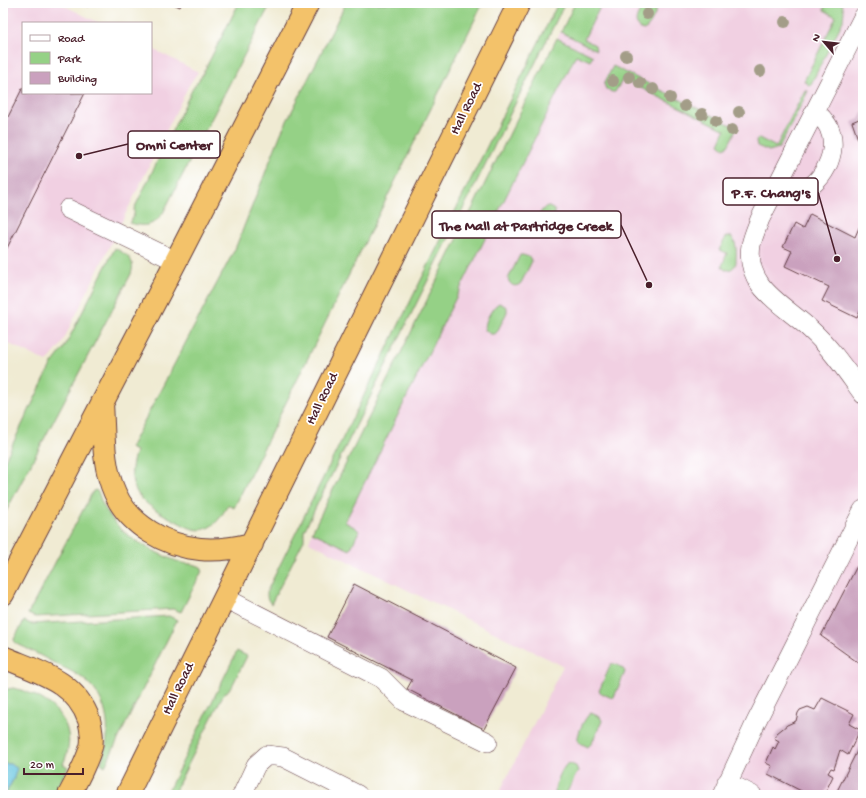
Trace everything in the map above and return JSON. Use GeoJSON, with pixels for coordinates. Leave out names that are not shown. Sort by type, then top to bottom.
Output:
{"type":"FeatureCollection","features":[{"type":"Feature","properties":{"kind":"highway"},"geometry":{"type":"LineString","coordinates":[[3,594],[308,3]]}},
{"type":"Feature","properties":{"kind":"highway","name":"Hall Road"},"geometry":{"type":"LineString","coordinates":[[127,795],[519,3]]}},
{"type":"Feature","properties":{"kind":"highway"},"geometry":{"type":"LineString","coordinates":[[102,403],[106,458],[114,493],[123,508],[139,525],[182,547],[202,550],[227,549],[252,544]]}},
{"type":"Feature","properties":{"kind":"highway"},"geometry":{"type":"LineString","coordinates":[[3,657],[58,681],[72,693],[85,708],[90,725],[91,746],[82,770],[69,795]]}},
{"type":"Feature","properties":{"kind":"lane"},"geometry":{"type":"LineString","coordinates":[[863,16],[760,219],[751,245],[751,257],[756,278],[761,286],[769,295],[824,342],[863,394]]}},
{"type":"Feature","properties":{"kind":"lane"},"geometry":{"type":"LineString","coordinates":[[774,191],[795,193],[803,191],[820,177],[825,169],[830,158],[832,136],[824,119],[815,111]]}},
{"type":"Feature","properties":{"kind":"lane"},"geometry":{"type":"LineString","coordinates":[[68,209],[176,261]]}},
{"type":"Feature","properties":{"kind":"lane"},"geometry":{"type":"LineString","coordinates":[[752,795],[724,789],[862,515]]}},
{"type":"Feature","properties":{"kind":"lane"},"geometry":{"type":"LineString","coordinates":[[225,598],[381,678],[404,701],[488,742]]}},
{"type":"Feature","properties":{"kind":"lane"},"geometry":{"type":"LineString","coordinates":[[242,795],[256,765],[267,755],[283,757],[358,795]]}},
{"type":"Feature","properties":{"kind":"shaded area"},"geometry":{"type":"Polygon","coordinates":[[[10,3],[59,3],[97,22],[22,22],[22,94],[152,94],[152,49],[198,72],[189,85],[61,345],[47,362],[3,341],[3,18],[10,3]]]}},
{"type":"Feature","properties":{"kind":"shaded area"},"geometry":{"type":"Polygon","coordinates":[[[575,3],[863,3],[863,795],[498,795],[563,666],[309,542],[312,532],[575,3]]]}},
{"type":"Feature","properties":{"kind":"green space"},"geometry":{"type":"Polygon","coordinates":[[[239,3],[271,3],[163,213],[156,221],[148,225],[129,223],[132,220],[134,209],[193,88],[201,77],[239,3]]]}},
{"type":"Feature","properties":{"kind":"green space"},"geometry":{"type":"Polygon","coordinates":[[[346,3],[483,3],[234,508],[228,505],[219,519],[213,525],[205,529],[198,530],[190,528],[154,509],[139,495],[134,487],[132,477],[132,465],[136,451],[130,448],[235,249],[281,133],[346,3]]]}},
{"type":"Feature","properties":{"kind":"green space"},"geometry":{"type":"Polygon","coordinates":[[[558,3],[565,3],[304,531],[304,540],[271,604],[267,597],[268,589],[558,3]]]}},
{"type":"Feature","properties":{"kind":"green space"},"geometry":{"type":"Polygon","coordinates":[[[575,3],[602,3],[584,39],[595,45],[596,50],[561,32],[575,3]]]}},
{"type":"Feature","properties":{"kind":"green space"},"geometry":{"type":"Polygon","coordinates":[[[645,3],[657,3],[657,6],[651,23],[646,29],[643,30],[637,25],[636,21],[638,14],[645,3]]]}},
{"type":"Feature","properties":{"kind":"green space"},"geometry":{"type":"Polygon","coordinates":[[[825,3],[842,3],[844,11],[843,21],[810,86],[804,81],[836,17],[824,10],[825,3]]]}},
{"type":"Feature","properties":{"kind":"green space"},"geometry":{"type":"Polygon","coordinates":[[[557,38],[593,56],[590,61],[576,55],[345,522],[359,531],[350,550],[312,532],[557,38]]]}},
{"type":"Feature","properties":{"kind":"green space"},"geometry":{"type":"Polygon","coordinates":[[[613,66],[737,128],[728,146],[724,148],[719,144],[725,130],[623,79],[615,92],[606,89],[604,84],[613,66]]]}},
{"type":"Feature","properties":{"kind":"green space"},"geometry":{"type":"Polygon","coordinates":[[[805,90],[808,91],[779,148],[769,151],[757,146],[756,141],[759,138],[776,147],[805,90]]]}},
{"type":"Feature","properties":{"kind":"green space"},"geometry":{"type":"Polygon","coordinates":[[[547,206],[555,210],[555,215],[545,235],[543,237],[538,237],[533,233],[534,226],[539,214],[547,206]]]}},
{"type":"Feature","properties":{"kind":"green space"},"geometry":{"type":"Polygon","coordinates":[[[730,236],[733,238],[735,244],[736,262],[735,266],[729,270],[725,270],[722,266],[727,253],[719,250],[726,237],[730,236]]]}},
{"type":"Feature","properties":{"kind":"green space"},"geometry":{"type":"Polygon","coordinates":[[[115,248],[127,255],[131,261],[131,274],[3,517],[3,464],[51,365],[64,348],[115,248]]]}},
{"type":"Feature","properties":{"kind":"green space"},"geometry":{"type":"Polygon","coordinates":[[[520,255],[529,257],[532,261],[521,283],[513,286],[508,279],[520,255]]]}},
{"type":"Feature","properties":{"kind":"green space"},"geometry":{"type":"Polygon","coordinates":[[[499,303],[507,307],[507,312],[497,332],[495,334],[490,334],[485,330],[487,319],[491,311],[499,303]]]}},
{"type":"Feature","properties":{"kind":"green space"},"geometry":{"type":"Polygon","coordinates":[[[96,490],[111,518],[132,538],[149,549],[169,558],[182,563],[193,564],[202,568],[202,571],[181,612],[173,609],[35,617],[28,614],[93,491],[96,490]]]}},
{"type":"Feature","properties":{"kind":"green space"},"geometry":{"type":"Polygon","coordinates":[[[169,616],[177,620],[105,766],[101,763],[107,741],[107,719],[100,698],[94,689],[86,681],[71,671],[15,643],[14,639],[24,621],[31,624],[169,616]]]}},
{"type":"Feature","properties":{"kind":"green space"},"geometry":{"type":"Polygon","coordinates":[[[237,651],[247,656],[232,686],[222,697],[173,795],[166,795],[237,651]]]}},
{"type":"Feature","properties":{"kind":"green space"},"geometry":{"type":"Polygon","coordinates":[[[611,664],[615,664],[623,668],[625,672],[615,695],[612,698],[599,691],[611,664]]]}},
{"type":"Feature","properties":{"kind":"green space"},"geometry":{"type":"Polygon","coordinates":[[[13,688],[27,692],[50,705],[59,714],[65,724],[68,736],[68,750],[63,764],[68,767],[54,795],[5,795],[14,778],[10,764],[3,763],[3,690],[13,688]]]}},
{"type":"Feature","properties":{"kind":"green space"},"geometry":{"type":"Polygon","coordinates":[[[591,713],[600,717],[602,721],[592,743],[588,747],[578,742],[578,739],[584,722],[591,713]]]}},
{"type":"Feature","properties":{"kind":"green space"},"geometry":{"type":"Polygon","coordinates":[[[568,763],[576,766],[578,771],[564,795],[555,792],[555,789],[561,772],[568,763]]]}},
{"type":"Feature","properties":{"kind":"water"},"geometry":{"type":"Polygon","coordinates":[[[3,763],[10,764],[17,768],[14,778],[5,795],[3,795],[3,763]]]}},
{"type":"Feature","properties":{"kind":"building"},"geometry":{"type":"Polygon","coordinates":[[[82,3],[91,3],[88,7],[82,3]]]}},
{"type":"Feature","properties":{"kind":"building"},"geometry":{"type":"Polygon","coordinates":[[[171,3],[182,3],[180,7],[171,3]]]}},
{"type":"Feature","properties":{"kind":"building"},"geometry":{"type":"Polygon","coordinates":[[[22,89],[22,94],[84,94],[3,256],[3,127],[22,89]]]}},
{"type":"Feature","properties":{"kind":"building"},"geometry":{"type":"Polygon","coordinates":[[[863,111],[863,140],[859,142],[852,122],[859,119],[863,111]]]}},
{"type":"Feature","properties":{"kind":"building"},"geometry":{"type":"Polygon","coordinates":[[[810,214],[855,237],[861,223],[863,224],[863,305],[857,318],[822,301],[829,287],[785,266],[792,251],[783,247],[794,224],[803,229],[810,214]]]}},
{"type":"Feature","properties":{"kind":"building"},"geometry":{"type":"Polygon","coordinates":[[[857,566],[863,568],[863,666],[821,636],[857,566]]]}},
{"type":"Feature","properties":{"kind":"building"},"geometry":{"type":"Polygon","coordinates":[[[354,584],[516,668],[484,729],[407,689],[412,680],[327,637],[354,584]]]}},
{"type":"Feature","properties":{"kind":"building"},"geometry":{"type":"Polygon","coordinates":[[[822,698],[854,714],[849,724],[860,730],[848,755],[840,750],[834,769],[831,768],[828,773],[833,776],[824,795],[809,795],[768,774],[772,766],[766,763],[773,747],[775,749],[779,741],[774,738],[777,733],[787,725],[796,721],[800,710],[808,707],[815,710],[822,698]]]}},
{"type":"Feature","properties":{"kind":"building"},"geometry":{"type":"Polygon","coordinates":[[[863,739],[863,795],[835,795],[863,739]]]}},
{"type":"Feature","properties":{"kind":"place","name":"Omni Center"},"geometry":{"type":"Point","coordinates":[79,156]}},
{"type":"Feature","properties":{"kind":"place","name":"P.F. Chang's"},"geometry":{"type":"Point","coordinates":[837,259]}},
{"type":"Feature","properties":{"kind":"place","name":"The Mall at Partridge Creek"},"geometry":{"type":"Point","coordinates":[649,285]}}]}
